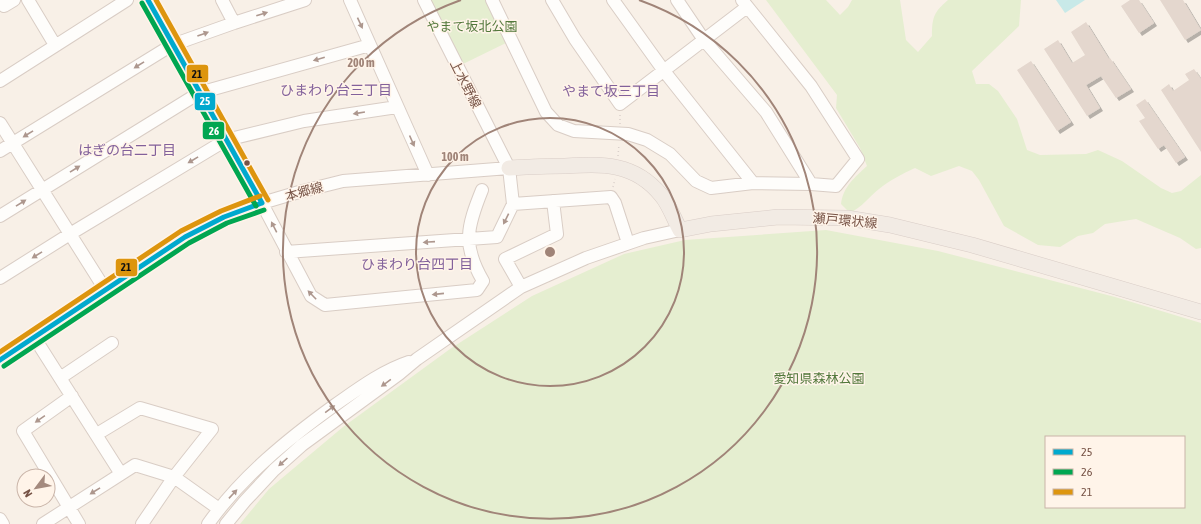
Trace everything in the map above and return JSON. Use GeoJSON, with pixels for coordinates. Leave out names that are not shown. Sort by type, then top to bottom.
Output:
{"type":"FeatureCollection","features":[{"type":"Feature","properties":{"kind":"main road"},"geometry":{"type":"LineString","coordinates":[[508,168],[598,164],[632,171],[647,180],[662,195],[680,230]]}},
{"type":"Feature","properties":{"kind":"main road","name":"瀬戸環状線"},"geometry":{"type":"LineString","coordinates":[[680,230],[711,224],[778,217],[847,218],[890,225],[972,245],[1201,312]]}},
{"type":"Feature","properties":{"kind":"street"},"geometry":{"type":"LineString","coordinates":[[1,0],[4,6],[14,0]]}},
{"type":"Feature","properties":{"kind":"street"},"geometry":{"type":"LineString","coordinates":[[28,0],[56,46]]}},
{"type":"Feature","properties":{"kind":"street"},"geometry":{"type":"LineString","coordinates":[[0,81],[127,0]]}},
{"type":"Feature","properties":{"kind":"street"},"geometry":{"type":"LineString","coordinates":[[148,0],[262,203],[286,252],[311,296],[325,306],[477,290],[482,282],[474,266],[468,240],[472,215],[482,190]]}},
{"type":"Feature","properties":{"kind":"street"},"geometry":{"type":"LineString","coordinates":[[222,0],[234,23]]}},
{"type":"Feature","properties":{"kind":"street"},"geometry":{"type":"LineString","coordinates":[[0,151],[172,45],[288,2],[305,0]]}},
{"type":"Feature","properties":{"kind":"street"},"geometry":{"type":"LineString","coordinates":[[350,0],[428,175]]}},
{"type":"Feature","properties":{"kind":"street","name":"上水野線"},"geometry":{"type":"LineString","coordinates":[[424,0],[508,168],[513,204]]}},
{"type":"Feature","properties":{"kind":"street"},"geometry":{"type":"LineString","coordinates":[[492,0],[546,112],[558,125],[574,132],[628,134],[647,140],[670,154],[696,181],[711,188],[753,183],[836,186],[858,159],[811,86],[745,3],[704,40],[620,104],[575,39],[552,0]]}},
{"type":"Feature","properties":{"kind":"street"},"geometry":{"type":"LineString","coordinates":[[613,0],[664,71],[753,183]]}},
{"type":"Feature","properties":{"kind":"street"},"geometry":{"type":"LineString","coordinates":[[677,0],[704,40],[766,112],[811,184]]}},
{"type":"Feature","properties":{"kind":"street"},"geometry":{"type":"LineString","coordinates":[[0,216],[200,92],[370,45]]}},
{"type":"Feature","properties":{"kind":"street"},"geometry":{"type":"LineString","coordinates":[[0,278],[226,140],[304,121],[397,106]]}},
{"type":"Feature","properties":{"kind":"street"},"geometry":{"type":"LineString","coordinates":[[0,123],[106,290]]}},
{"type":"Feature","properties":{"kind":"street","name":"本郷線"},"geometry":{"type":"LineString","coordinates":[[0,360],[185,237],[224,217],[262,203],[343,181],[508,168]]}},
{"type":"Feature","properties":{"kind":"street"},"geometry":{"type":"LineString","coordinates":[[286,252],[497,237],[513,204],[611,197],[615,203],[628,243]]}},
{"type":"Feature","properties":{"kind":"street"},"geometry":{"type":"LineString","coordinates":[[521,288],[505,259],[557,234],[553,201]]}},
{"type":"Feature","properties":{"kind":"street"},"geometry":{"type":"LineString","coordinates":[[226,524],[254,490],[302,445],[399,374],[417,359],[521,288],[586,258],[644,238],[680,230]]}},
{"type":"Feature","properties":{"kind":"street"},"geometry":{"type":"LineString","coordinates":[[34,337],[122,474]]}},
{"type":"Feature","properties":{"kind":"street"},"geometry":{"type":"LineString","coordinates":[[60,378],[112,343]]}},
{"type":"Feature","properties":{"kind":"street"},"geometry":{"type":"LineString","coordinates":[[208,524],[219,509],[272,453],[347,397],[392,368],[417,359]]}},
{"type":"Feature","properties":{"kind":"street"},"geometry":{"type":"LineString","coordinates":[[72,396],[23,431],[79,524]]}},
{"type":"Feature","properties":{"kind":"street"},"geometry":{"type":"LineString","coordinates":[[97,434],[140,408],[212,429],[174,477],[142,524]]}},
{"type":"Feature","properties":{"kind":"street"},"geometry":{"type":"LineString","coordinates":[[43,524],[135,465],[174,477],[219,509]]}},
{"type":"Feature","properties":{"kind":"street"},"geometry":{"type":"LineString","coordinates":[[0,519],[3,524]]}},
{"type":"Feature","properties":{"kind":"path"},"geometry":{"type":"LineString","coordinates":[[611,197],[618,167]]}},
{"type":"Feature","properties":{"kind":"green space","name":"やまて坂北公園"},"geometry":{"type":"Polygon","coordinates":[[[431,0],[487,0],[508,42],[463,64],[431,0]]]}},
{"type":"Feature","properties":{"kind":"green space"},"geometry":{"type":"Polygon","coordinates":[[[766,0],[826,0],[840,15],[848,7],[852,0],[900,0],[906,40],[918,52],[932,36],[933,19],[940,8],[948,0],[1021,0],[1019,26],[972,71],[976,84],[989,84],[998,91],[1017,119],[1027,150],[1040,155],[1086,154],[1098,150],[1122,161],[1161,188],[1172,193],[1181,191],[1201,175],[1201,248],[1196,249],[1180,238],[1136,219],[1105,224],[1093,233],[1078,236],[1060,247],[1038,245],[1004,226],[979,180],[972,171],[959,166],[931,176],[915,168],[887,183],[850,213],[841,204],[847,187],[867,166],[860,148],[836,108],[837,95],[766,0]]]}},
{"type":"Feature","properties":{"kind":"green space","name":"愛知県森林公園"},"geometry":{"type":"Polygon","coordinates":[[[826,230],[938,251],[1115,297],[1201,323],[1201,524],[240,524],[269,489],[343,427],[450,349],[532,296],[624,254],[685,240],[826,230]]]}},
{"type":"Feature","properties":{"kind":"water"},"geometry":{"type":"Polygon","coordinates":[[[1056,0],[1085,0],[1065,13],[1056,0]]]}},
{"type":"Feature","properties":{"kind":"building"},"geometry":{"type":"Polygon","coordinates":[[[1130,0],[1139,0],[1154,23],[1139,33],[1121,6],[1130,0]]]}},
{"type":"Feature","properties":{"kind":"building"},"geometry":{"type":"Polygon","coordinates":[[[1160,0],[1183,0],[1201,30],[1185,40],[1160,0]]]}},
{"type":"Feature","properties":{"kind":"building"},"geometry":{"type":"Polygon","coordinates":[[[1086,22],[1109,59],[1110,58],[1131,89],[1116,98],[1101,76],[1086,85],[1100,108],[1087,116],[1044,49],[1058,40],[1072,63],[1085,55],[1071,32],[1086,22]]]}},
{"type":"Feature","properties":{"kind":"building"},"geometry":{"type":"Polygon","coordinates":[[[1031,61],[1071,122],[1057,131],[1017,70],[1031,61]]]}},
{"type":"Feature","properties":{"kind":"building"},"geometry":{"type":"Polygon","coordinates":[[[1194,69],[1201,79],[1201,152],[1161,90],[1169,84],[1173,91],[1189,80],[1185,74],[1194,69]]]}},
{"type":"Feature","properties":{"kind":"building"},"geometry":{"type":"Polygon","coordinates":[[[1145,99],[1185,157],[1176,163],[1164,145],[1158,149],[1139,121],[1145,118],[1136,105],[1145,99]]]}},
{"type":"Feature","properties":{"kind":"transit line","name":"25"},"geometry":{"type":"LineString","coordinates":[[148,0],[262,203]]}},
{"type":"Feature","properties":{"kind":"transit line","name":"21"},"geometry":{"type":"LineString","coordinates":[[156,0],[268,200]]}},
{"type":"Feature","properties":{"kind":"transit line","name":"26"},"geometry":{"type":"LineString","coordinates":[[142,3],[256,206]]}},
{"type":"Feature","properties":{"kind":"transit line","name":"21"},"geometry":{"type":"LineString","coordinates":[[0,352],[181,231],[221,211],[260,196]]}},
{"type":"Feature","properties":{"kind":"transit line","name":"25"},"geometry":{"type":"LineString","coordinates":[[0,360],[185,237],[224,217],[262,203]]}},
{"type":"Feature","properties":{"kind":"transit line","name":"26"},"geometry":{"type":"LineString","coordinates":[[4,366],[189,243],[227,223],[264,210]]}},
{"type":"Feature","properties":{"kind":"district","name":"ひまわり台三丁目"},"geometry":{"type":"Point","coordinates":[336,90]}},
{"type":"Feature","properties":{"kind":"district","name":"やまて坂三丁目"},"geometry":{"type":"Point","coordinates":[611,91]}},
{"type":"Feature","properties":{"kind":"district","name":"はぎの台二丁目"},"geometry":{"type":"Point","coordinates":[127,150]}},
{"type":"Feature","properties":{"kind":"district","name":"ひまわり台四丁目"},"geometry":{"type":"Point","coordinates":[417,264]}}]}
